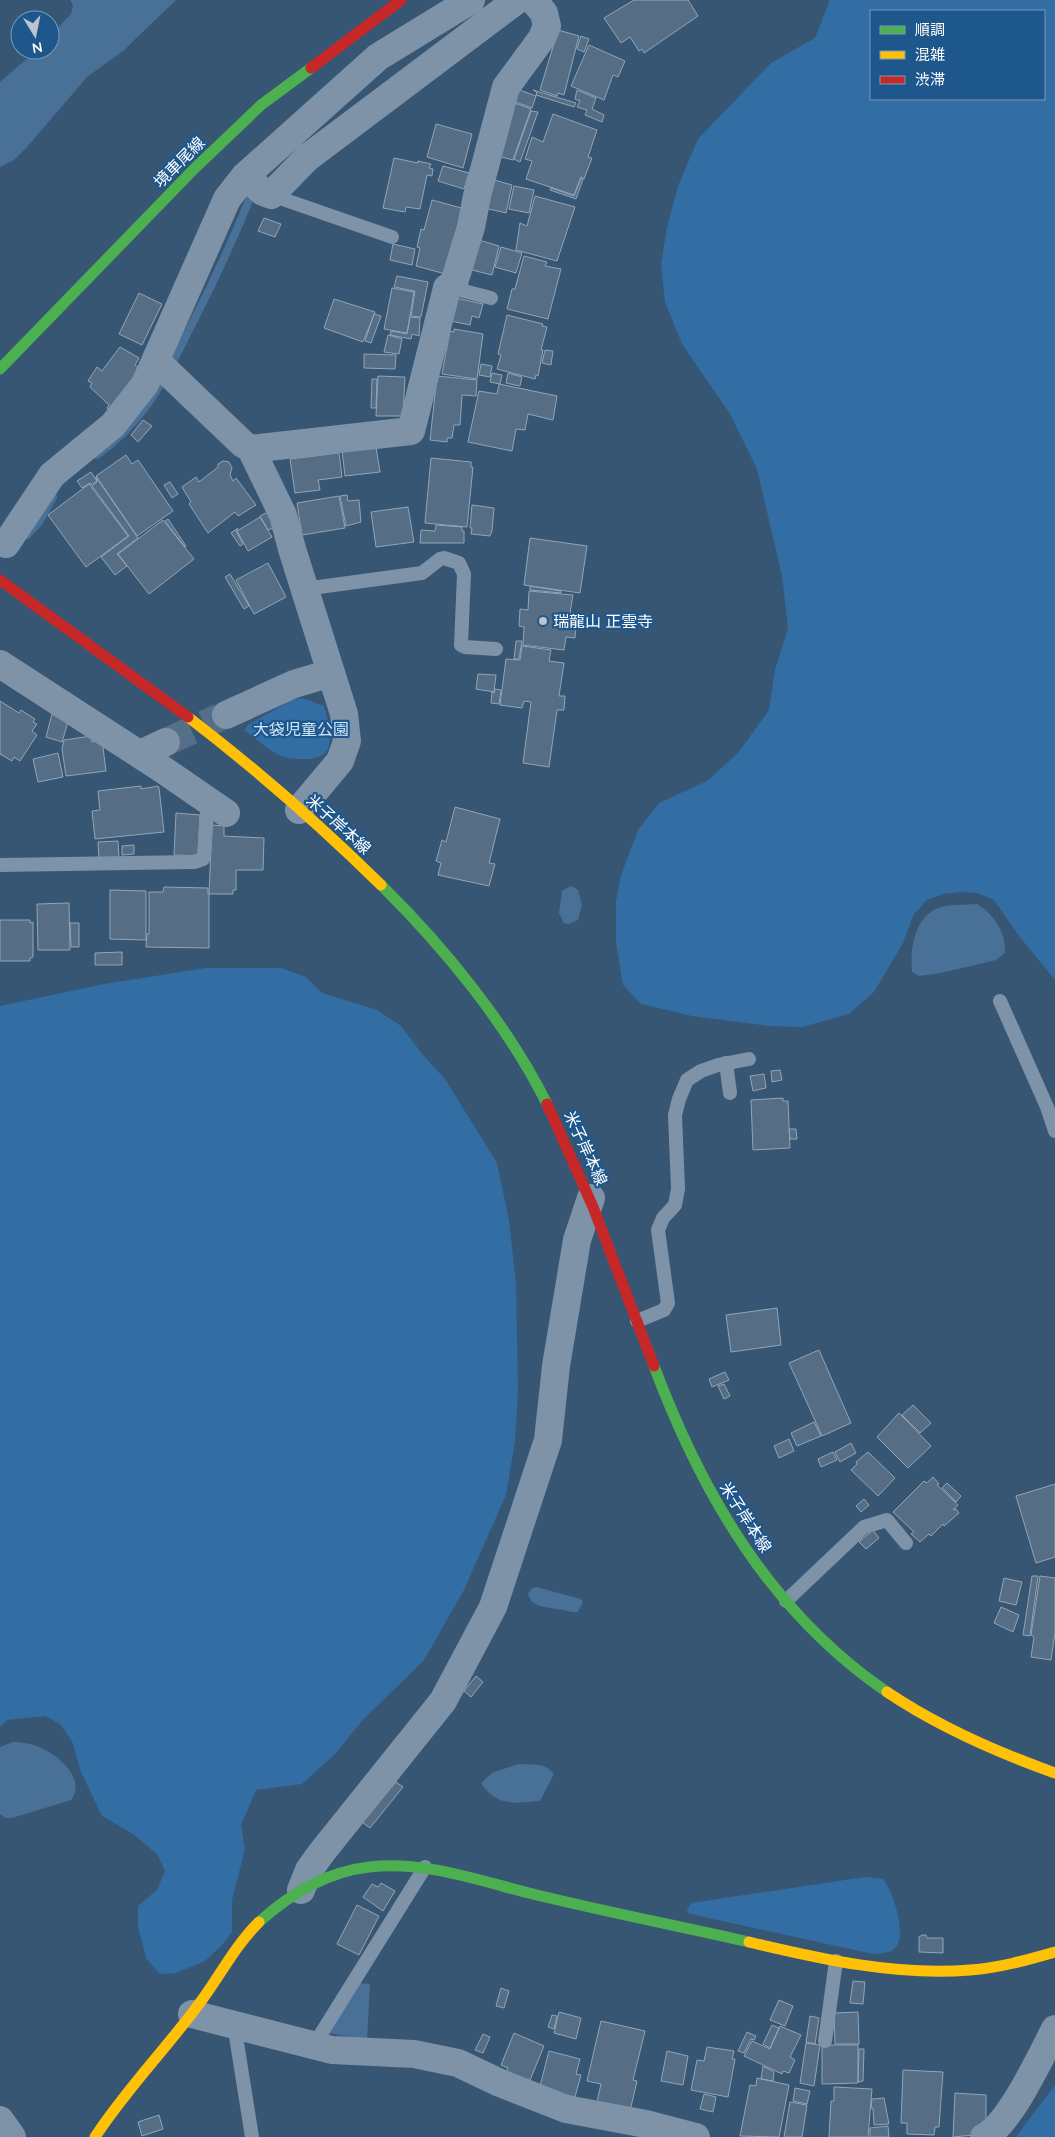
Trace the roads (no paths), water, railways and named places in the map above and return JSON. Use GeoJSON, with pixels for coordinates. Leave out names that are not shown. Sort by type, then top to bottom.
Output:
{"type":"FeatureCollection","features":[{"type":"Feature","properties":{"kind":"main road","name":"境車尾線"},"geometry":{"type":"LineString","coordinates":[[0,369],[194,169],[261,105],[401,0]]}},
{"type":"Feature","properties":{"kind":"main road","name":"米子岸本線"},"geometry":{"type":"LineString","coordinates":[[0,580],[112,659],[255,770],[353,857],[405,909],[462,976],[524,1062],[558,1124],[591,1198],[637,1321],[702,1479],[753,1559],[786,1601],[811,1629],[840,1655],[912,1708],[989,1749],[1055,1773]]}},
{"type":"Feature","properties":{"kind":"main road"},"geometry":{"type":"LineString","coordinates":[[94,2137],[107,2117],[145,2069],[192,2014],[247,1935],[301,1890],[318,1880],[357,1868],[388,1866],[425,1867],[536,1894],[836,1961],[892,1970],[965,1972],[1030,1961],[1055,1952]]}},
{"type":"Feature","properties":{"kind":"street"},"geometry":{"type":"LineString","coordinates":[[258,187],[378,57],[471,0]]}},
{"type":"Feature","properties":{"kind":"street"},"geometry":{"type":"LineString","coordinates":[[6,544],[52,475],[113,425],[145,384],[163,368],[227,199],[258,187],[307,158],[517,0]]}},
{"type":"Feature","properties":{"kind":"street"},"geometry":{"type":"LineString","coordinates":[[251,449],[411,431],[448,287],[454,282],[471,227],[477,196],[506,87],[542,38],[547,26],[544,13],[533,0]]}},
{"type":"Feature","properties":{"kind":"street"},"geometry":{"type":"LineString","coordinates":[[163,368],[242,444],[251,449],[283,516],[344,714],[348,741],[340,761],[299,810]]}},
{"type":"Feature","properties":{"kind":"street"},"geometry":{"type":"LineString","coordinates":[[0,664],[140,754],[217,807]]}},
{"type":"Feature","properties":{"kind":"street"},"geometry":{"type":"LineString","coordinates":[[226,715],[294,684],[331,673]]}},
{"type":"Feature","properties":{"kind":"street"},"geometry":{"type":"LineString","coordinates":[[140,754],[166,742]]}},
{"type":"Feature","properties":{"kind":"street"},"geometry":{"type":"LineString","coordinates":[[301,1890],[309,1870],[322,1852],[443,1701],[493,1607],[548,1440],[556,1366],[577,1240],[591,1198]]}},
{"type":"Feature","properties":{"kind":"street"},"geometry":{"type":"LineString","coordinates":[[192,2014],[332,2050],[414,2054],[458,2062],[500,2083],[566,2109],[646,2130],[696,2137]]}},
{"type":"Feature","properties":{"kind":"street"},"geometry":{"type":"LineString","coordinates":[[984,2137],[1003,2120],[1028,2080],[1055,2029]]}},
{"type":"Feature","properties":{"kind":"street"},"geometry":{"type":"LineString","coordinates":[[0,2120],[12,2137]]}},
{"type":"Feature","properties":{"kind":"lane"},"geometry":{"type":"LineString","coordinates":[[357,33],[378,57]]}},
{"type":"Feature","properties":{"kind":"lane"},"geometry":{"type":"LineString","coordinates":[[258,187],[392,237]]}},
{"type":"Feature","properties":{"kind":"lane"},"geometry":{"type":"LineString","coordinates":[[448,287],[492,298]]}},
{"type":"Feature","properties":{"kind":"lane"},"geometry":{"type":"LineString","coordinates":[[304,589],[422,573],[440,559],[452,559],[459,563],[464,574],[462,645],[465,647],[496,649]]}},
{"type":"Feature","properties":{"kind":"lane"},"geometry":{"type":"LineString","coordinates":[[0,865],[194,862],[204,859],[217,807]]}},
{"type":"Feature","properties":{"kind":"lane"},"geometry":{"type":"LineString","coordinates":[[1000,1000],[1048,1107],[1055,1131]]}},
{"type":"Feature","properties":{"kind":"lane"},"geometry":{"type":"LineString","coordinates":[[637,1321],[664,1310],[668,1303],[658,1230],[663,1218],[675,1205],[678,1189],[675,1115],[687,1080],[701,1071],[750,1059]]}},
{"type":"Feature","properties":{"kind":"lane"},"geometry":{"type":"LineString","coordinates":[[726,1064],[730,1093]]}},
{"type":"Feature","properties":{"kind":"lane"},"geometry":{"type":"LineString","coordinates":[[786,1601],[864,1527],[887,1520],[906,1543]]}},
{"type":"Feature","properties":{"kind":"lane"},"geometry":{"type":"LineString","coordinates":[[314,2045],[425,1867]]}},
{"type":"Feature","properties":{"kind":"lane"},"geometry":{"type":"LineString","coordinates":[[825,2041],[836,1961]]}},
{"type":"Feature","properties":{"kind":"lane"},"geometry":{"type":"LineString","coordinates":[[234,2024],[252,2137]]}},
{"type":"Feature","properties":{"kind":"waterway"},"geometry":{"type":"LineString","coordinates":[[97,455],[129,427],[154,395],[174,360],[208,291],[250,198],[257,191]]}},
{"type":"Feature","properties":{"kind":"waterway"},"geometry":{"type":"LineString","coordinates":[[27,535],[39,522],[53,497]]}},
{"type":"Feature","properties":{"kind":"tunnel"},"geometry":{"type":"LineString","coordinates":[[166,742],[220,717]]}},
{"type":"Feature","properties":{"kind":"place","name":"瑞龍山 正雲寺"},"geometry":{"type":"Point","coordinates":[543,621]}},
{"type":"Feature","properties":{"kind":"park label","name":"大袋児童公園"},"geometry":{"type":"Point","coordinates":[301,729]}}]}
